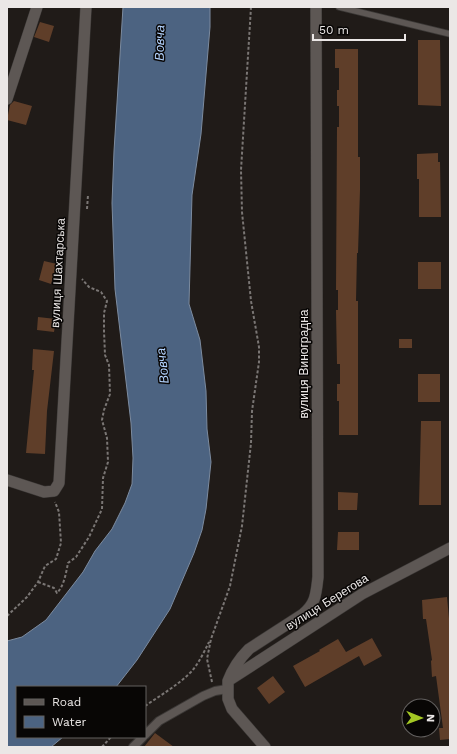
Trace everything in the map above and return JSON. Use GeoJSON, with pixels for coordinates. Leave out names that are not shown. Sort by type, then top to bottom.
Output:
{"type":"FeatureCollection","features":[{"type":"Feature","properties":{"kind":"street"},"geometry":{"type":"LineString","coordinates":[[7,99],[37,7]]}},
{"type":"Feature","properties":{"kind":"street","name":"вулиця Шахтарська"},"geometry":{"type":"LineString","coordinates":[[54,490],[59,483],[60,472],[86,7]]}},
{"type":"Feature","properties":{"kind":"street","name":"вулиця Виноградна"},"geometry":{"type":"LineString","coordinates":[[228,685],[233,669],[245,653],[303,614],[310,607],[316,594],[318,569],[316,7]]}},
{"type":"Feature","properties":{"kind":"street"},"geometry":{"type":"LineString","coordinates":[[7,480],[44,492],[54,490]]}},
{"type":"Feature","properties":{"kind":"street","name":"вулиця Берегова"},"geometry":{"type":"LineString","coordinates":[[146,734],[159,721],[203,696],[228,685],[362,594],[450,548]]}},
{"type":"Feature","properties":{"kind":"street"},"geometry":{"type":"LineString","coordinates":[[228,685],[228,699],[232,709],[264,747]]}},
{"type":"Feature","properties":{"kind":"street","name":"вулиця Берегова"},"geometry":{"type":"LineString","coordinates":[[133,747],[142,738]]}},
{"type":"Feature","properties":{"kind":"lane"},"geometry":{"type":"LineString","coordinates":[[339,7],[450,34]]}},
{"type":"Feature","properties":{"kind":"path"},"geometry":{"type":"LineString","coordinates":[[215,691],[210,679],[207,659],[211,639],[230,586],[242,526],[251,443],[252,410],[259,362],[259,348],[251,301],[242,212],[241,170],[251,7]]}},
{"type":"Feature","properties":{"kind":"path"},"geometry":{"type":"LineString","coordinates":[[38,582],[54,588],[57,593],[59,591],[68,563],[76,557],[89,537],[102,509],[102,478],[108,462],[107,438],[102,420],[110,394],[109,365],[105,355],[104,331],[104,313],[107,301],[101,292],[89,287],[79,274]]}},
{"type":"Feature","properties":{"kind":"path"},"geometry":{"type":"LineString","coordinates":[[7,616],[27,597],[38,582],[45,566],[56,559],[61,543],[59,512],[55,501],[54,490]]}},
{"type":"Feature","properties":{"kind":"path"},"geometry":{"type":"LineString","coordinates":[[146,705],[192,671],[211,639]]}},
{"type":"Feature","properties":{"kind":"path"},"geometry":{"type":"LineString","coordinates":[[102,747],[110,738]]}},
{"type":"Feature","properties":{"kind":"water","name":"Вовча"},"geometry":{"type":"Polygon","coordinates":[[[123,7],[210,7],[210,27],[201,134],[192,195],[189,304],[200,340],[206,391],[207,429],[211,462],[206,509],[202,530],[194,553],[170,609],[137,660],[117,686],[16,686],[16,738],[62,738],[51,747],[7,747],[7,641],[22,637],[46,620],[83,572],[95,551],[112,529],[125,503],[132,484],[133,458],[131,423],[115,289],[112,203],[123,7]]]}},
{"type":"Feature","properties":{"kind":"building"},"geometry":{"type":"Polygon","coordinates":[[[40,22],[54,26],[49,42],[34,37],[40,22]]]}},
{"type":"Feature","properties":{"kind":"building"},"geometry":{"type":"Polygon","coordinates":[[[418,40],[440,40],[441,106],[418,105],[418,40]]]}},
{"type":"Feature","properties":{"kind":"building"},"geometry":{"type":"Polygon","coordinates":[[[335,49],[358,49],[358,157],[360,157],[360,190],[356,301],[358,301],[358,435],[339,435],[339,401],[337,401],[337,384],[340,384],[340,364],[337,364],[336,310],[338,310],[338,290],[336,290],[337,127],[339,127],[337,90],[339,90],[339,68],[335,68],[335,49]]]}},
{"type":"Feature","properties":{"kind":"building"},"geometry":{"type":"Polygon","coordinates":[[[14,101],[32,106],[26,125],[7,120],[10,105],[14,101]]]}},
{"type":"Feature","properties":{"kind":"building"},"geometry":{"type":"Polygon","coordinates":[[[438,153],[438,162],[440,162],[441,217],[419,217],[419,179],[417,179],[417,154],[438,153]]]}},
{"type":"Feature","properties":{"kind":"building"},"geometry":{"type":"Polygon","coordinates":[[[44,261],[57,264],[51,284],[39,280],[44,261]]]}},
{"type":"Feature","properties":{"kind":"building"},"geometry":{"type":"Polygon","coordinates":[[[418,262],[441,262],[441,289],[418,289],[418,262]]]}},
{"type":"Feature","properties":{"kind":"building"},"geometry":{"type":"Polygon","coordinates":[[[38,317],[56,319],[54,332],[37,330],[38,317]]]}},
{"type":"Feature","properties":{"kind":"building"},"geometry":{"type":"Polygon","coordinates":[[[399,339],[412,339],[412,348],[399,348],[399,339]]]}},
{"type":"Feature","properties":{"kind":"building"},"geometry":{"type":"Polygon","coordinates":[[[33,349],[54,351],[47,411],[45,454],[26,453],[34,370],[32,370],[33,349]]]}},
{"type":"Feature","properties":{"kind":"building"},"geometry":{"type":"Polygon","coordinates":[[[418,374],[440,374],[440,402],[418,402],[418,374]]]}},
{"type":"Feature","properties":{"kind":"building"},"geometry":{"type":"Polygon","coordinates":[[[421,421],[441,421],[441,505],[419,505],[421,421]]]}},
{"type":"Feature","properties":{"kind":"building"},"geometry":{"type":"Polygon","coordinates":[[[338,492],[358,493],[357,510],[338,510],[338,492]]]}},
{"type":"Feature","properties":{"kind":"building"},"geometry":{"type":"Polygon","coordinates":[[[338,532],[359,532],[359,550],[337,550],[338,532]]]}},
{"type":"Feature","properties":{"kind":"building"},"geometry":{"type":"Polygon","coordinates":[[[447,597],[450,629],[450,739],[440,740],[441,728],[443,728],[441,698],[439,698],[436,676],[432,677],[432,660],[426,619],[423,619],[422,600],[447,597]]]}},
{"type":"Feature","properties":{"kind":"building"},"geometry":{"type":"Polygon","coordinates":[[[372,638],[382,656],[364,666],[359,656],[305,687],[293,666],[338,639],[346,652],[372,638]]]}},
{"type":"Feature","properties":{"kind":"building"},"geometry":{"type":"Polygon","coordinates":[[[273,676],[285,692],[269,704],[257,688],[273,676]]]}},
{"type":"Feature","properties":{"kind":"building"},"geometry":{"type":"Polygon","coordinates":[[[155,733],[174,747],[144,747],[155,733]]]}}]}
